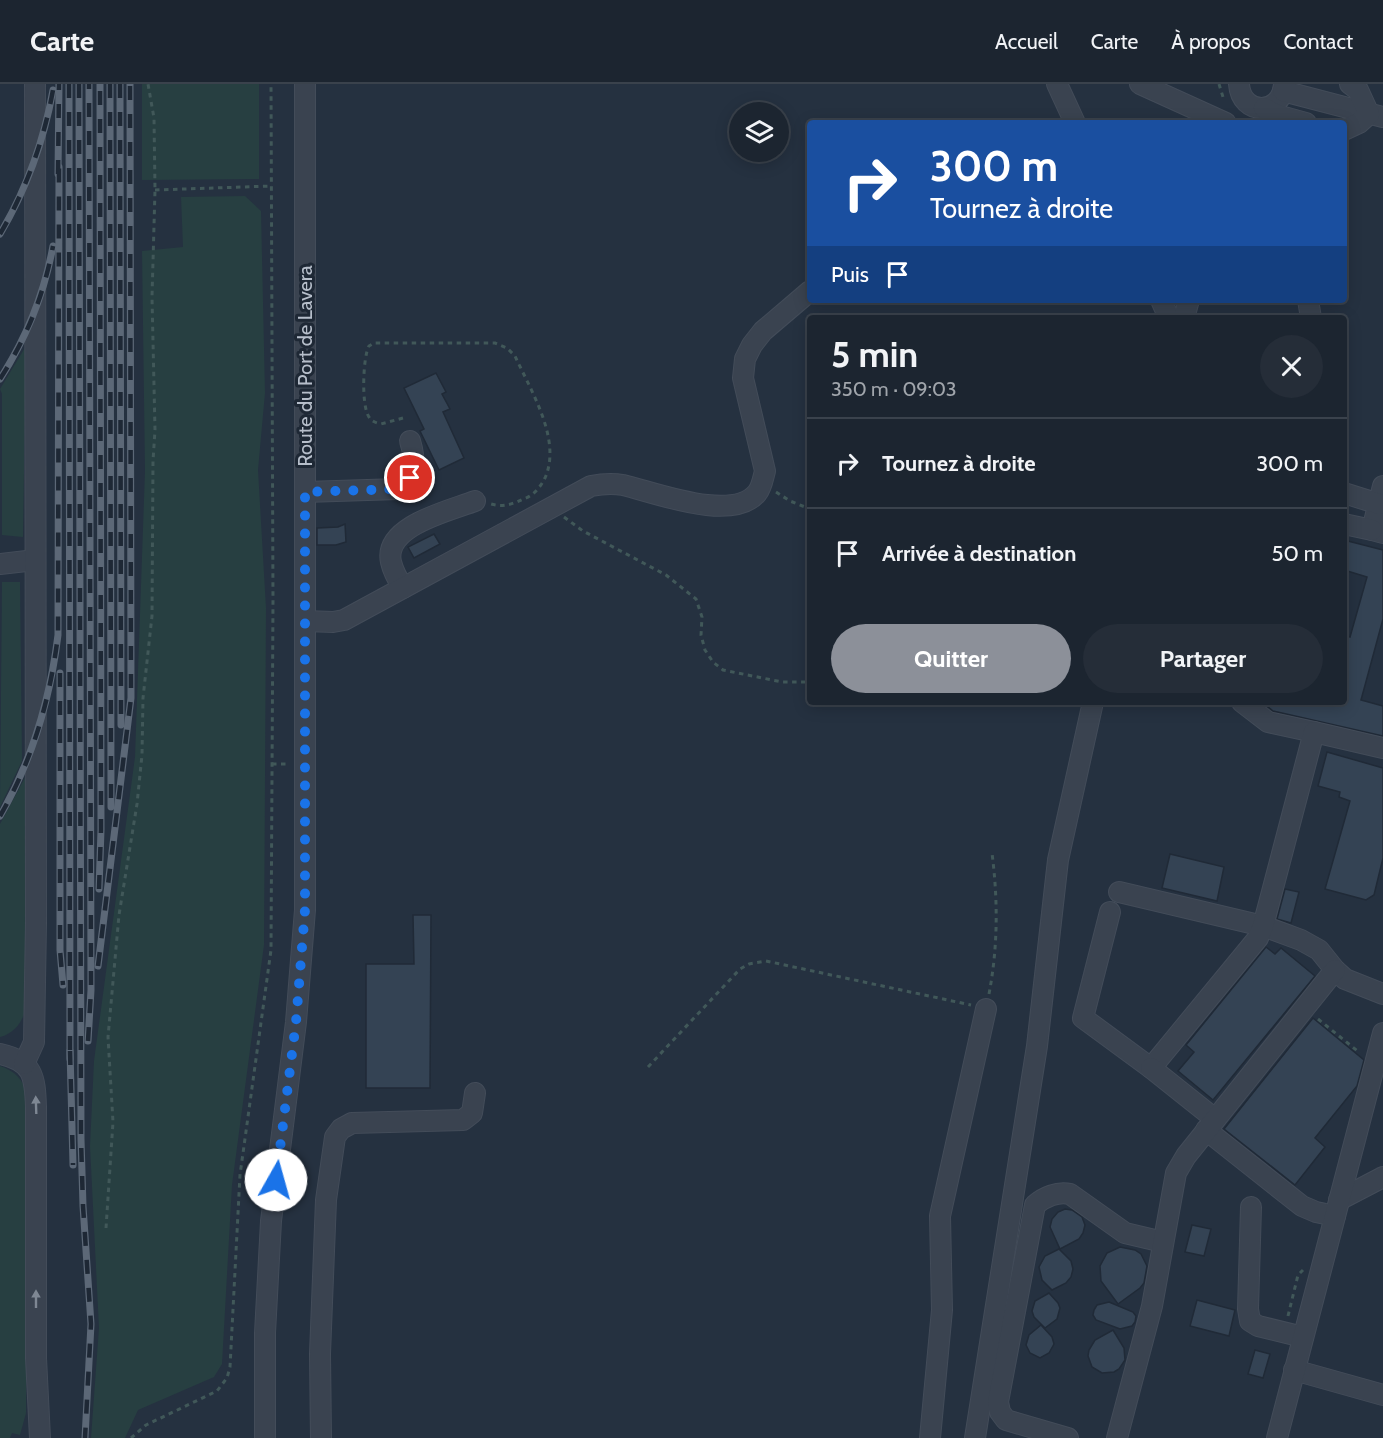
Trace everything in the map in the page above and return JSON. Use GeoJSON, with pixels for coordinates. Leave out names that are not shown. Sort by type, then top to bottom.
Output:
{"type":"FeatureCollection","features":[{"type":"Feature","properties":{"kind":"street","name":"Route du Port de Lavera"},"geometry":{"type":"LineString","coordinates":[[265,1438],[265,1333],[271,1221],[296,1022],[305,910],[305,84]]}},
{"type":"Feature","properties":{"kind":"street"},"geometry":{"type":"LineString","coordinates":[[1057,84],[1074,120]]}},
{"type":"Feature","properties":{"kind":"street"},"geometry":{"type":"LineString","coordinates":[[1140,84],[1219,120]]}},
{"type":"Feature","properties":{"kind":"street"},"geometry":{"type":"LineString","coordinates":[[1350,84],[1358,90],[1376,116]]}},
{"type":"Feature","properties":{"kind":"street"},"geometry":{"type":"LineString","coordinates":[[24,1064],[34,1042],[35,87]]}},
{"type":"Feature","properties":{"kind":"street"},"geometry":{"type":"LineString","coordinates":[[1255,113],[1276,102],[1284,87],[1376,116]]}},
{"type":"Feature","properties":{"kind":"street"},"geometry":{"type":"LineString","coordinates":[[1234,92],[1255,113],[1277,115],[1295,120]]}},
{"type":"Feature","properties":{"kind":"street"},"geometry":{"type":"LineString","coordinates":[[1232,120],[1234,92]]}},
{"type":"Feature","properties":{"kind":"street"},"geometry":{"type":"LineString","coordinates":[[1347,129],[1376,116]]}},
{"type":"Feature","properties":{"kind":"street"},"geometry":{"type":"LineString","coordinates":[[305,621],[344,620],[591,486],[621,485],[702,505],[728,505],[745,502],[757,494],[765,471],[743,378],[745,360],[752,345],[763,331],[807,294]]}},
{"type":"Feature","properties":{"kind":"street"},"geometry":{"type":"LineString","coordinates":[[305,492],[399,489],[410,478],[414,466],[414,454],[410,441]]}},
{"type":"Feature","properties":{"kind":"street"},"geometry":{"type":"LineString","coordinates":[[1347,493],[1381,495],[1377,531],[1347,525]]}},
{"type":"Feature","properties":{"kind":"street"},"geometry":{"type":"LineString","coordinates":[[403,588],[391,561],[394,541],[409,527],[475,501]]}},
{"type":"Feature","properties":{"kind":"street"},"geometry":{"type":"LineString","coordinates":[[0,564],[35,560]]}},
{"type":"Feature","properties":{"kind":"street"},"geometry":{"type":"LineString","coordinates":[[976,1438],[1038,1046],[1058,860],[1092,705]]}},
{"type":"Feature","properties":{"kind":"street"},"geometry":{"type":"LineString","coordinates":[[1246,705],[1268,722],[1383,748]]}},
{"type":"Feature","properties":{"kind":"street"},"geometry":{"type":"LineString","coordinates":[[1151,1068],[1257,938],[1263,926],[1314,732]]}},
{"type":"Feature","properties":{"kind":"street"},"geometry":{"type":"LineString","coordinates":[[1119,892],[1263,926],[1310,944],[1319,950],[1335,970],[1351,982],[1383,994]]}},
{"type":"Feature","properties":{"kind":"street"},"geometry":{"type":"LineString","coordinates":[[1110,912],[1083,1018],[1151,1068],[1210,1125],[1302,1206],[1316,1212],[1337,1208],[1383,1177]]}},
{"type":"Feature","properties":{"kind":"street"},"geometry":{"type":"LineString","coordinates":[[1117,1438],[1147,1327],[1176,1173],[1210,1125],[1335,970]]}},
{"type":"Feature","properties":{"kind":"street"},"geometry":{"type":"LineString","coordinates":[[930,1438],[942,1310],[940,1216],[986,1009]]}},
{"type":"Feature","properties":{"kind":"street"},"geometry":{"type":"LineString","coordinates":[[1276,1438],[1383,1034]]}},
{"type":"Feature","properties":{"kind":"street"},"geometry":{"type":"LineString","coordinates":[[0,1054],[15,1057],[29,1068],[35,1081],[36,1358],[40,1438]]}},
{"type":"Feature","properties":{"kind":"street"},"geometry":{"type":"LineString","coordinates":[[321,1438],[320,1354],[326,1200],[335,1137],[341,1129],[352,1123],[463,1120],[472,1113],[475,1093]]}},
{"type":"Feature","properties":{"kind":"street"},"geometry":{"type":"LineString","coordinates":[[1068,1438],[1006,1420],[999,1412],[998,1402],[1035,1205],[1040,1200],[1059,1193],[1070,1194],[1125,1233],[1163,1242]]}},
{"type":"Feature","properties":{"kind":"street"},"geometry":{"type":"LineString","coordinates":[[1251,1207],[1248,1309],[1250,1321],[1258,1326],[1303,1337]]}},
{"type":"Feature","properties":{"kind":"street"},"geometry":{"type":"LineString","coordinates":[[26,1438],[31,1413],[36,1358]]}},
{"type":"Feature","properties":{"kind":"street"},"geometry":{"type":"LineString","coordinates":[[1294,1370],[1383,1395]]}},
{"type":"Feature","properties":{"kind":"path"},"geometry":{"type":"LineString","coordinates":[[106,1228],[113,1139],[108,1037],[119,915],[137,804],[142,754],[143,698],[152,616],[155,430],[152,297],[155,190],[154,118],[148,84]]}},
{"type":"Feature","properties":{"kind":"path"},"geometry":{"type":"LineString","coordinates":[[131,1438],[146,1425],[217,1391],[227,1378],[230,1367],[240,1175],[271,950],[273,601],[271,84]]}},
{"type":"Feature","properties":{"kind":"path"},"geometry":{"type":"LineString","coordinates":[[1219,84],[1234,92]]}},
{"type":"Feature","properties":{"kind":"path"},"geometry":{"type":"LineString","coordinates":[[155,190],[272,186]]}},
{"type":"Feature","properties":{"kind":"path"},"geometry":{"type":"LineString","coordinates":[[403,418],[381,424],[369,417],[365,409],[364,358],[369,346],[374,344],[488,343],[507,348],[515,356],[549,437],[551,454],[548,471],[542,485],[531,496],[506,506],[475,501]]}},
{"type":"Feature","properties":{"kind":"path"},"geometry":{"type":"LineString","coordinates":[[762,483],[790,501],[807,508]]}},
{"type":"Feature","properties":{"kind":"path"},"geometry":{"type":"LineString","coordinates":[[552,507],[578,527],[666,575],[696,599],[702,617],[701,635],[705,650],[723,670],[782,682],[807,682]]}},
{"type":"Feature","properties":{"kind":"path"},"geometry":{"type":"LineString","coordinates":[[648,1067],[740,969],[757,961],[766,961],[986,1009],[996,945],[997,888],[992,853]]}},
{"type":"Feature","properties":{"kind":"path"},"geometry":{"type":"LineString","coordinates":[[1311,1013],[1360,1053]]}},
{"type":"Feature","properties":{"kind":"green space"},"geometry":{"type":"Polygon","coordinates":[[[142,84],[259,84],[259,179],[142,180],[142,84]]]}},
{"type":"Feature","properties":{"kind":"green space"},"geometry":{"type":"Polygon","coordinates":[[[245,196],[261,211],[265,393],[258,470],[266,608],[264,945],[232,1185],[222,1364],[214,1377],[138,1410],[125,1438],[91,1438],[99,1328],[90,1146],[94,1061],[135,757],[145,471],[142,251],[183,247],[181,197],[245,196]]]}},
{"type":"Feature","properties":{"kind":"green space"},"geometry":{"type":"Polygon","coordinates":[[[26,346],[23,537],[2,535],[2,394],[0,389],[26,346]]]}},
{"type":"Feature","properties":{"kind":"green space"},"geometry":{"type":"Polygon","coordinates":[[[2,582],[20,582],[22,761],[0,807],[2,582]]]}},
{"type":"Feature","properties":{"kind":"green space"},"geometry":{"type":"Polygon","coordinates":[[[28,772],[27,1006],[18,1025],[0,1037],[0,824],[28,772]]]}},
{"type":"Feature","properties":{"kind":"green space"},"geometry":{"type":"Polygon","coordinates":[[[0,1066],[17,1076],[28,1094],[26,1413],[20,1435],[12,1433],[10,1438],[0,1438],[0,1066]]]}},
{"type":"Feature","properties":{"kind":"building"},"geometry":{"type":"Polygon","coordinates":[[[436,373],[446,392],[442,394],[450,409],[443,412],[464,458],[439,470],[420,431],[424,429],[404,388],[436,373]]]}},
{"type":"Feature","properties":{"kind":"building"},"geometry":{"type":"Polygon","coordinates":[[[345,524],[346,542],[336,545],[317,545],[317,528],[338,527],[345,524]]]}},
{"type":"Feature","properties":{"kind":"building"},"geometry":{"type":"Polygon","coordinates":[[[434,534],[440,544],[414,558],[408,547],[434,534]]]}},
{"type":"Feature","properties":{"kind":"building"},"geometry":{"type":"Polygon","coordinates":[[[1347,541],[1383,550],[1383,619],[1361,700],[1383,706],[1383,736],[1273,711],[1266,705],[1347,705],[1347,636],[1350,637],[1367,577],[1347,571],[1347,541]]]}},
{"type":"Feature","properties":{"kind":"building"},"geometry":{"type":"Polygon","coordinates":[[[1327,752],[1383,768],[1383,858],[1374,895],[1366,900],[1325,889],[1350,801],[1339,797],[1340,792],[1318,786],[1327,752]]]}},
{"type":"Feature","properties":{"kind":"building"},"geometry":{"type":"Polygon","coordinates":[[[1170,854],[1224,867],[1217,901],[1162,888],[1170,854]]]}},
{"type":"Feature","properties":{"kind":"building"},"geometry":{"type":"Polygon","coordinates":[[[1285,889],[1299,892],[1291,923],[1277,919],[1285,889]]]}},
{"type":"Feature","properties":{"kind":"building"},"geometry":{"type":"Polygon","coordinates":[[[413,915],[431,915],[430,1088],[366,1088],[366,964],[414,964],[413,915]]]}},
{"type":"Feature","properties":{"kind":"building"},"geometry":{"type":"Polygon","coordinates":[[[1266,947],[1275,954],[1281,948],[1315,976],[1213,1100],[1178,1071],[1194,1052],[1186,1045],[1266,947]]]}},
{"type":"Feature","properties":{"kind":"building"},"geometry":{"type":"Polygon","coordinates":[[[1313,1018],[1364,1060],[1357,1086],[1315,1138],[1325,1147],[1295,1185],[1224,1129],[1313,1018]]]}},
{"type":"Feature","properties":{"kind":"building"},"geometry":{"type":"Polygon","coordinates":[[[1065,1209],[1072,1210],[1082,1217],[1085,1225],[1079,1239],[1060,1249],[1050,1227],[1052,1219],[1058,1212],[1065,1209]]]}},
{"type":"Feature","properties":{"kind":"building"},"geometry":{"type":"Polygon","coordinates":[[[1192,1225],[1211,1229],[1204,1256],[1185,1252],[1192,1225]]]}},
{"type":"Feature","properties":{"kind":"building"},"geometry":{"type":"Polygon","coordinates":[[[1120,1247],[1135,1250],[1141,1254],[1147,1266],[1144,1283],[1118,1304],[1101,1281],[1100,1266],[1107,1253],[1120,1247]]]}},
{"type":"Feature","properties":{"kind":"building"},"geometry":{"type":"Polygon","coordinates":[[[1059,1249],[1071,1261],[1073,1269],[1066,1283],[1052,1290],[1042,1280],[1039,1267],[1045,1256],[1059,1249]]]}},
{"type":"Feature","properties":{"kind":"building"},"geometry":{"type":"Polygon","coordinates":[[[1049,1293],[1060,1308],[1057,1319],[1045,1328],[1034,1317],[1032,1311],[1035,1301],[1049,1293]]]}},
{"type":"Feature","properties":{"kind":"building"},"geometry":{"type":"Polygon","coordinates":[[[1197,1300],[1235,1310],[1229,1336],[1190,1326],[1197,1300]]]}},
{"type":"Feature","properties":{"kind":"building"},"geometry":{"type":"Polygon","coordinates":[[[1109,1302],[1133,1312],[1136,1316],[1132,1326],[1120,1329],[1096,1320],[1093,1315],[1097,1305],[1109,1302]]]}},
{"type":"Feature","properties":{"kind":"building"},"geometry":{"type":"Polygon","coordinates":[[[1041,1325],[1052,1337],[1054,1344],[1049,1353],[1040,1358],[1030,1353],[1026,1345],[1029,1335],[1041,1325]]]}},
{"type":"Feature","properties":{"kind":"building"},"geometry":{"type":"Polygon","coordinates":[[[1113,1330],[1124,1348],[1125,1360],[1114,1372],[1102,1373],[1092,1367],[1088,1356],[1089,1350],[1095,1340],[1113,1330]]]}},
{"type":"Feature","properties":{"kind":"building"},"geometry":{"type":"Polygon","coordinates":[[[1255,1350],[1270,1354],[1263,1378],[1248,1374],[1255,1350]]]}},
{"type":"Feature","properties":{"kind":"railway"},"geometry":{"type":"LineString","coordinates":[[58,174],[59,84]]}},
{"type":"Feature","properties":{"kind":"railway"},"geometry":{"type":"LineString","coordinates":[[69,84],[70,1059]]}},
{"type":"Feature","properties":{"kind":"railway"},"geometry":{"type":"LineString","coordinates":[[79,84],[81,1139],[91,1324],[85,1438]]}},
{"type":"Feature","properties":{"kind":"railway"},"geometry":{"type":"LineString","coordinates":[[88,1041],[91,990],[89,84]]}},
{"type":"Feature","properties":{"kind":"railway"},"geometry":{"type":"LineString","coordinates":[[99,889],[101,830],[100,84]]}},
{"type":"Feature","properties":{"kind":"railway"},"geometry":{"type":"LineString","coordinates":[[110,84],[111,807]]}},
{"type":"Feature","properties":{"kind":"railway"},"geometry":{"type":"LineString","coordinates":[[120,84],[121,725]]}},
{"type":"Feature","properties":{"kind":"railway"},"geometry":{"type":"LineString","coordinates":[[98,966],[131,698],[130,84]]}},
{"type":"Feature","properties":{"kind":"railway"},"geometry":{"type":"LineString","coordinates":[[0,234],[33,164],[45,127],[53,90]]}},
{"type":"Feature","properties":{"kind":"railway"},"geometry":{"type":"LineString","coordinates":[[0,816],[31,751],[45,706],[58,635],[59,167]]}},
{"type":"Feature","properties":{"kind":"railway"},"geometry":{"type":"LineString","coordinates":[[0,379],[33,315],[45,282],[53,246]]}},
{"type":"Feature","properties":{"kind":"railway"},"geometry":{"type":"LineString","coordinates":[[60,673],[60,950],[63,985]]}},
{"type":"Feature","properties":{"kind":"railway"},"geometry":{"type":"LineString","coordinates":[[70,1051],[73,1165]]}},
{"type":"Feature","properties":{"kind":"route"},"geometry":{"type":"LineString","coordinates":[[276,1180],[296,1022],[305,910],[305,492],[399,489],[410,478]]}}]}
